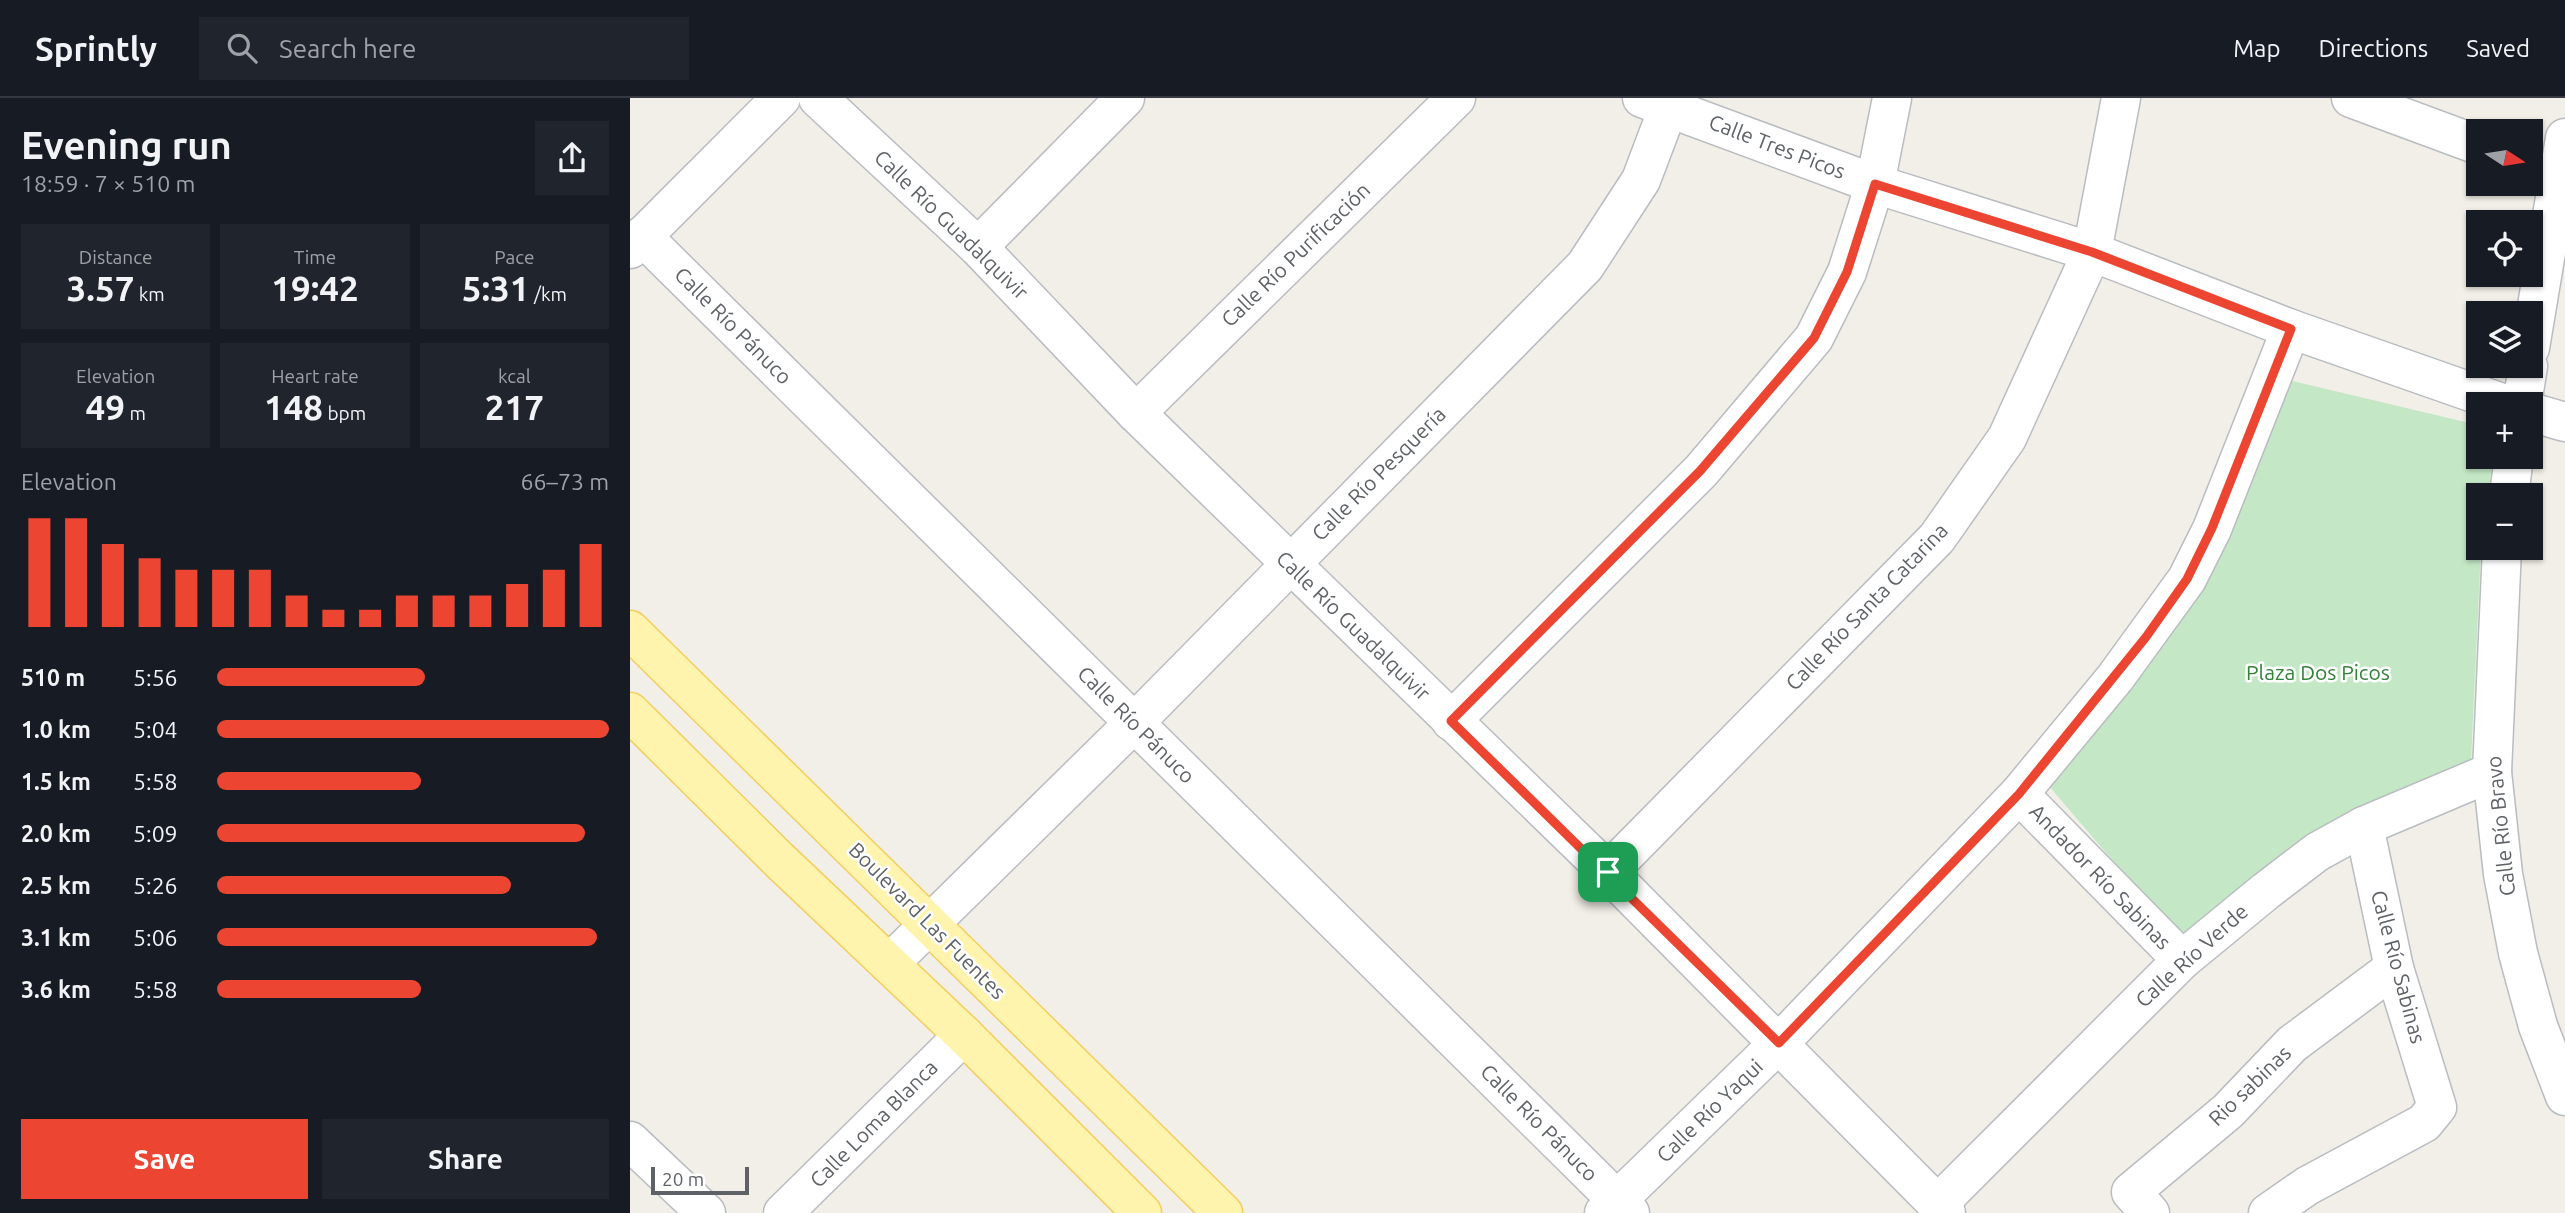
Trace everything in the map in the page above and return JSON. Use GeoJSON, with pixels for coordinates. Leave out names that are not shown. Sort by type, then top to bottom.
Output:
{"type":"FeatureCollection","features":[{"type":"Feature","properties":{"kind":"main road","name":"Boulevard Las Fuentes"},"geometry":{"type":"LineString","coordinates":[[630,630],[1223,1213]]}},
{"type":"Feature","properties":{"kind":"main road"},"geometry":{"type":"LineString","coordinates":[[630,712],[964,1035],[1142,1213]]}},
{"type":"Feature","properties":{"kind":"street"},"geometry":{"type":"LineString","coordinates":[[636,243],[781,98]]}},
{"type":"Feature","properties":{"kind":"street","name":"Calle Río Guadalquivir"},"geometry":{"type":"LineString","coordinates":[[818,98],[978,247],[1136,413],[1289,565],[1608,872],[1942,1209]]}},
{"type":"Feature","properties":{"kind":"street"},"geometry":{"type":"LineString","coordinates":[[978,247],[1125,98]]}},
{"type":"Feature","properties":{"kind":"street","name":"Calle Río Purificación"},"geometry":{"type":"LineString","coordinates":[[1136,413],[1456,98]]}},
{"type":"Feature","properties":{"kind":"street"},"geometry":{"type":"LineString","coordinates":[[1451,721],[1700,471],[1814,338],[1847,272],[1875,184],[1892,98]]}},
{"type":"Feature","properties":{"kind":"street","name":"Calle Río Santa Catarina"},"geometry":{"type":"LineString","coordinates":[[1608,872],[1937,538],[2007,438],[2092,252],[2121,98]]}},
{"type":"Feature","properties":{"kind":"street"},"geometry":{"type":"LineString","coordinates":[[2351,98],[2466,141]]}},
{"type":"Feature","properties":{"kind":"street","name":"Calle Tres Picos"},"geometry":{"type":"LineString","coordinates":[[1661,101],[1875,184],[2092,252],[2291,329],[2471,392]]}},
{"type":"Feature","properties":{"kind":"street","name":"Calle Río Pesquería"},"geometry":{"type":"LineString","coordinates":[[889,964],[1133,723],[1586,266],[1641,180],[1661,101]]}},
{"type":"Feature","properties":{"kind":"street"},"geometry":{"type":"LineString","coordinates":[[2536,301],[2551,172],[2565,138]]}},
{"type":"Feature","properties":{"kind":"street","name":"Calle Río Pánuco"},"geometry":{"type":"LineString","coordinates":[[636,243],[1133,723],[1617,1209]]}},
{"type":"Feature","properties":{"kind":"street","name":"Calle Río Yaqui"},"geometry":{"type":"LineString","coordinates":[[1617,1209],[2019,794],[2115,678],[2187,579],[2212,528],[2291,329]]}},
{"type":"Feature","properties":{"kind":"street"},"geometry":{"type":"LineString","coordinates":[[2543,416],[2565,422]]}},
{"type":"Feature","properties":{"kind":"street","name":"Calle Río Bravo"},"geometry":{"type":"LineString","coordinates":[[2501,560],[2492,772],[2503,874],[2518,953],[2538,1027],[2565,1096]]}},
{"type":"Feature","properties":{"kind":"street","name":"Calle Río Verde"},"geometry":{"type":"LineString","coordinates":[[1942,1209],[2182,960],[2317,852],[2364,826],[2492,772]]}},
{"type":"Feature","properties":{"kind":"street","name":"Andador Río Sabinas"},"geometry":{"type":"LineString","coordinates":[[2019,794],[2182,960]]}},
{"type":"Feature","properties":{"kind":"street","name":"Calle Río Sabinas"},"geometry":{"type":"LineString","coordinates":[[2268,1213],[2307,1186],[2424,1123],[2437,1107],[2394,968],[2364,826]]}},
{"type":"Feature","properties":{"kind":"street","name":"Rio sabinas"},"geometry":{"type":"LineString","coordinates":[[2150,1213],[2131,1192],[2228,1111],[2292,1044],[2394,968]]}},
{"type":"Feature","properties":{"kind":"street","name":"Calle Loma Blanca"},"geometry":{"type":"LineString","coordinates":[[783,1213],[964,1035]]}},
{"type":"Feature","properties":{"kind":"street"},"geometry":{"type":"LineString","coordinates":[[630,1141],[706,1213]]}},
{"type":"Feature","properties":{"kind":"green space","name":"Plaza Dos Picos"},"geometry":{"type":"Polygon","coordinates":[[[2280,378],[2466,422],[2466,469],[2491,469],[2490,483],[2466,483],[2466,560],[2480,560],[2470,782],[2179,938],[2042,778],[2162,628],[2280,378]]]}},
{"type":"Feature","properties":{"kind":"route"},"geometry":{"type":"LineString","coordinates":[[1875,184],[2092,252],[2291,329],[2212,528],[2187,579],[2146,637],[2019,794],[1779,1043],[1608,872],[1451,721],[1700,471],[1814,338],[1847,272],[1875,184]]}}]}
